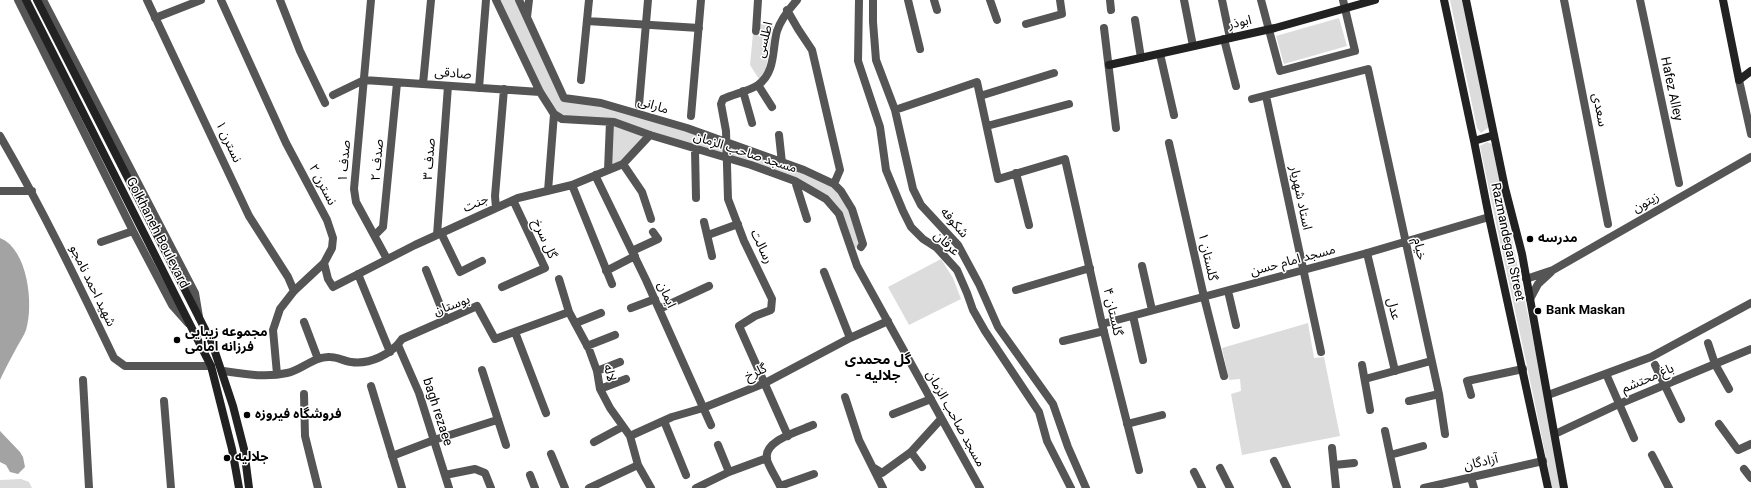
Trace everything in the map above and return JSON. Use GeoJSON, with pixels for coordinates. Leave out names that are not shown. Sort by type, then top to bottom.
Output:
{"type":"FeatureCollection","features":[{"type":"Feature","properties":{"kind":"main road","name":"Golkhaneh Boulevard"},"geometry":{"type":"LineString","coordinates":[[26,0],[211,366],[232,449],[239,488]]}},
{"type":"Feature","properties":{"kind":"main road","name":"Golkhaneh Boulevard"},"geometry":{"type":"LineString","coordinates":[[37,0],[212,343],[223,371],[244,449],[249,488]]}},
{"type":"Feature","properties":{"kind":"main road","name":"ابوذر"},"geometry":{"type":"LineString","coordinates":[[1109,65],[1270,29],[1344,4],[1376,0]]}},
{"type":"Feature","properties":{"kind":"main road","name":"Razmandegan Street"},"geometry":{"type":"LineString","coordinates":[[1444,0],[1489,217],[1548,488]]}},
{"type":"Feature","properties":{"kind":"main road","name":"Razmandegan Street"},"geometry":{"type":"LineString","coordinates":[[1467,0],[1494,135],[1530,299],[1564,488]]}},
{"type":"Feature","properties":{"kind":"main road"},"geometry":{"type":"LineString","coordinates":[[1723,0],[1739,80],[1751,71]]}},
{"type":"Feature","properties":{"kind":"main road"},"geometry":{"type":"LineString","coordinates":[[1474,141],[1494,135]]}},
{"type":"Feature","properties":{"kind":"street"},"geometry":{"type":"LineString","coordinates":[[18,0],[133,231],[172,305],[190,326]]}},
{"type":"Feature","properties":{"kind":"street"},"geometry":{"type":"LineString","coordinates":[[43,0],[195,293],[200,321]]}},
{"type":"Feature","properties":{"kind":"street","name":"نسترن ۱"},"geometry":{"type":"LineString","coordinates":[[147,0],[208,126],[249,216],[288,276],[294,291]]}},
{"type":"Feature","properties":{"kind":"street"},"geometry":{"type":"LineString","coordinates":[[155,18],[201,0]]}},
{"type":"Feature","properties":{"kind":"street","name":"نسترن ۲"},"geometry":{"type":"LineString","coordinates":[[221,0],[286,143],[327,220],[333,238],[332,248],[324,264],[294,291],[280,309],[273,330],[277,374]]}},
{"type":"Feature","properties":{"kind":"street"},"geometry":{"type":"LineString","coordinates":[[280,0],[300,51],[325,103]]}},
{"type":"Feature","properties":{"kind":"street","name":"صدف ۱"},"geometry":{"type":"LineString","coordinates":[[371,0],[354,189],[356,202],[387,259]]}},
{"type":"Feature","properties":{"kind":"street"},"geometry":{"type":"LineString","coordinates":[[423,84],[430,0]]}},
{"type":"Feature","properties":{"kind":"street"},"geometry":{"type":"LineString","coordinates":[[479,88],[486,0]]}},
{"type":"Feature","properties":{"kind":"street"},"geometry":{"type":"LineString","coordinates":[[496,0],[540,92],[554,114],[548,191]]}},
{"type":"Feature","properties":{"kind":"street","name":"مارانی"},"geometry":{"type":"LineString","coordinates":[[519,0],[564,98],[601,103],[726,142],[804,170],[834,184],[841,191],[852,209],[863,244],[861,247]]}},
{"type":"Feature","properties":{"kind":"street"},"geometry":{"type":"LineString","coordinates":[[527,17],[529,0]]}},
{"type":"Feature","properties":{"kind":"street"},"geometry":{"type":"LineString","coordinates":[[581,80],[589,0]]}},
{"type":"Feature","properties":{"kind":"street"},"geometry":{"type":"LineString","coordinates":[[638,105],[648,0]]}},
{"type":"Feature","properties":{"kind":"street"},"geometry":{"type":"LineString","coordinates":[[691,116],[701,0]]}},
{"type":"Feature","properties":{"kind":"street"},"geometry":{"type":"LineString","coordinates":[[756,31],[758,0]]}},
{"type":"Feature","properties":{"kind":"street","name":"اطلسی"},"geometry":{"type":"LineString","coordinates":[[758,85],[768,75],[773,62],[777,30],[787,10],[797,0]]}},
{"type":"Feature","properties":{"kind":"street","name":"عرفان"},"geometry":{"type":"LineString","coordinates":[[859,0],[858,62],[880,128],[886,170],[903,211],[911,227],[923,239],[937,248],[956,270],[973,310],[985,331],[1039,412],[1048,442],[1071,488]]}},
{"type":"Feature","properties":{"kind":"street","name":"شکوفه"},"geometry":{"type":"LineString","coordinates":[[873,0],[876,60],[895,110],[913,189],[921,205],[958,245],[979,284],[998,327],[1053,404],[1068,447],[1086,488]]}},
{"type":"Feature","properties":{"kind":"street"},"geometry":{"type":"LineString","coordinates":[[908,0],[920,49]]}},
{"type":"Feature","properties":{"kind":"street"},"geometry":{"type":"LineString","coordinates":[[934,0],[937,10]]}},
{"type":"Feature","properties":{"kind":"street"},"geometry":{"type":"LineString","coordinates":[[990,0],[997,20]]}},
{"type":"Feature","properties":{"kind":"street"},"geometry":{"type":"LineString","coordinates":[[1026,24],[1062,14],[1060,0]]}},
{"type":"Feature","properties":{"kind":"street"},"geometry":{"type":"LineString","coordinates":[[1110,0],[1111,10]]}},
{"type":"Feature","properties":{"kind":"street"},"geometry":{"type":"LineString","coordinates":[[1184,0],[1193,46]]}},
{"type":"Feature","properties":{"kind":"street"},"geometry":{"type":"LineString","coordinates":[[1222,0],[1227,39],[1236,86]]}},
{"type":"Feature","properties":{"kind":"street"},"geometry":{"type":"LineString","coordinates":[[1261,0],[1280,70],[1355,51],[1344,4]]}},
{"type":"Feature","properties":{"kind":"street","name":"سعدی"},"geometry":{"type":"LineString","coordinates":[[1564,0],[1608,224]]}},
{"type":"Feature","properties":{"kind":"street","name":"Hafez Alley"},"geometry":{"type":"LineString","coordinates":[[1640,0],[1679,183]]}},
{"type":"Feature","properties":{"kind":"street"},"geometry":{"type":"LineString","coordinates":[[787,10],[812,50],[840,170],[834,184]]}},
{"type":"Feature","properties":{"kind":"street"},"geometry":{"type":"LineString","coordinates":[[1135,20],[1141,58]]}},
{"type":"Feature","properties":{"kind":"street"},"geometry":{"type":"LineString","coordinates":[[587,21],[699,28]]}},
{"type":"Feature","properties":{"kind":"street"},"geometry":{"type":"LineString","coordinates":[[1104,28],[1116,128]]}},
{"type":"Feature","properties":{"kind":"street"},"geometry":{"type":"LineString","coordinates":[[1160,54],[1174,115]]}},
{"type":"Feature","properties":{"kind":"street","name":"خیام"},"geometry":{"type":"LineString","coordinates":[[1266,96],[1368,69],[1439,394],[1445,434]]}},
{"type":"Feature","properties":{"kind":"street"},"geometry":{"type":"LineString","coordinates":[[980,96],[1054,73]]}},
{"type":"Feature","properties":{"kind":"street"},"geometry":{"type":"LineString","coordinates":[[333,95],[364,80]]}},
{"type":"Feature","properties":{"kind":"street","name":"صادقی"},"geometry":{"type":"LineString","coordinates":[[364,80],[540,92]]}},
{"type":"Feature","properties":{"kind":"street"},"geometry":{"type":"LineString","coordinates":[[1739,80],[1751,134]]}},
{"type":"Feature","properties":{"kind":"street"},"geometry":{"type":"LineString","coordinates":[[895,110],[977,82],[998,179],[1016,173],[1029,225]]}},
{"type":"Feature","properties":{"kind":"street","name":"صدف ۲"},"geometry":{"type":"LineString","coordinates":[[375,235],[383,228],[397,83]]}},
{"type":"Feature","properties":{"kind":"street"},"geometry":{"type":"LineString","coordinates":[[725,158],[726,142],[721,104],[723,99],[758,85],[772,108]]}},
{"type":"Feature","properties":{"kind":"street","name":"صدف ۳"},"geometry":{"type":"LineString","coordinates":[[439,234],[448,86]]}},
{"type":"Feature","properties":{"kind":"street"},"geometry":{"type":"LineString","coordinates":[[496,208],[495,196],[504,90]]}},
{"type":"Feature","properties":{"kind":"street"},"geometry":{"type":"LineString","coordinates":[[743,91],[752,123]]}},
{"type":"Feature","properties":{"kind":"street"},"geometry":{"type":"LineString","coordinates":[[1252,99],[1266,96]]}},
{"type":"Feature","properties":{"kind":"street","name":"استاد شهریار"},"geometry":{"type":"LineString","coordinates":[[1266,96],[1321,352]]}},
{"type":"Feature","properties":{"kind":"street"},"geometry":{"type":"LineString","coordinates":[[987,126],[1069,104]]}},
{"type":"Feature","properties":{"kind":"street","name":"مسجد صاحب الزمان"},"geometry":{"type":"LineString","coordinates":[[554,114],[562,119],[610,122],[695,150],[751,165],[795,181],[826,199],[839,214],[857,266],[980,488]]}},
{"type":"Feature","properties":{"kind":"street"},"geometry":{"type":"LineString","coordinates":[[608,170],[610,122]]}},
{"type":"Feature","properties":{"kind":"street","name":"جنت"},"geometry":{"type":"LineString","coordinates":[[324,264],[328,279],[333,287],[387,259],[513,200],[572,185],[623,164],[650,135]]}},
{"type":"Feature","properties":{"kind":"street"},"geometry":{"type":"LineString","coordinates":[[779,135],[782,163]]}},
{"type":"Feature","properties":{"kind":"street","name":"شهید احمد نامجو"},"geometry":{"type":"LineString","coordinates":[[0,136],[32,191],[114,358],[125,366],[211,366]]}},
{"type":"Feature","properties":{"kind":"street","name":"گلستان ۱"},"geometry":{"type":"LineString","coordinates":[[1169,143],[1204,297],[1224,376]]}},
{"type":"Feature","properties":{"kind":"street"},"geometry":{"type":"LineString","coordinates":[[695,150],[696,198]]}},
{"type":"Feature","properties":{"kind":"street","name":"زیتون"},"geometry":{"type":"LineString","coordinates":[[1553,270],[1751,157]]}},
{"type":"Feature","properties":{"kind":"street","name":"رسالت"},"geometry":{"type":"LineString","coordinates":[[725,158],[728,199],[772,299],[771,310],[755,316],[739,326],[765,383]]}},
{"type":"Feature","properties":{"kind":"street","name":"گلستان ۴"},"geometry":{"type":"LineString","coordinates":[[1016,173],[1065,159],[1103,328],[1139,470]]}},
{"type":"Feature","properties":{"kind":"street"},"geometry":{"type":"LineString","coordinates":[[623,164],[642,192],[651,219]]}},
{"type":"Feature","properties":{"kind":"street","name":"ایمان"},"geometry":{"type":"LineString","coordinates":[[595,175],[634,254],[711,425]]}},
{"type":"Feature","properties":{"kind":"street"},"geometry":{"type":"LineString","coordinates":[[795,181],[807,219]]}},
{"type":"Feature","properties":{"kind":"street"},"geometry":{"type":"LineString","coordinates":[[572,185],[612,284]]}},
{"type":"Feature","properties":{"kind":"street"},"geometry":{"type":"LineString","coordinates":[[0,191],[32,191]]}},
{"type":"Feature","properties":{"kind":"street","name":"گل سرخ"},"geometry":{"type":"LineString","coordinates":[[502,287],[545,268],[513,200]]}},
{"type":"Feature","properties":{"kind":"street","name":"مسجد امام حسن"},"geometry":{"type":"LineString","coordinates":[[1063,341],[1152,310],[1304,271],[1405,243],[1489,217]]}},
{"type":"Feature","properties":{"kind":"street"},"geometry":{"type":"LineString","coordinates":[[704,222],[712,256]]}},
{"type":"Feature","properties":{"kind":"street"},"geometry":{"type":"LineString","coordinates":[[708,235],[738,224]]}},
{"type":"Feature","properties":{"kind":"street"},"geometry":{"type":"LineString","coordinates":[[101,242],[133,231]]}},
{"type":"Feature","properties":{"kind":"street"},"geometry":{"type":"LineString","coordinates":[[606,271],[658,239],[653,232]]}},
{"type":"Feature","properties":{"kind":"street"},"geometry":{"type":"LineString","coordinates":[[439,234],[460,272],[482,261]]}},
{"type":"Feature","properties":{"kind":"street","name":"عدل"},"geometry":{"type":"LineString","coordinates":[[1367,253],[1395,371]]}},
{"type":"Feature","properties":{"kind":"street"},"geometry":{"type":"LineString","coordinates":[[1142,266],[1152,310]]}},
{"type":"Feature","properties":{"kind":"street"},"geometry":{"type":"LineString","coordinates":[[1016,290],[1090,268]]}},
{"type":"Feature","properties":{"kind":"street"},"geometry":{"type":"LineString","coordinates":[[426,270],[446,320]]}},
{"type":"Feature","properties":{"kind":"street"},"geometry":{"type":"LineString","coordinates":[[1526,279],[1553,270]]}},
{"type":"Feature","properties":{"kind":"street"},"geometry":{"type":"LineString","coordinates":[[1530,299],[1538,284],[1553,270]]}},
{"type":"Feature","properties":{"kind":"street"},"geometry":{"type":"LineString","coordinates":[[824,272],[850,338]]}},
{"type":"Feature","properties":{"kind":"street"},"geometry":{"type":"LineString","coordinates":[[358,274],[390,352]]}},
{"type":"Feature","properties":{"kind":"street","name":"لاله"},"geometry":{"type":"LineString","coordinates":[[558,279],[570,312],[587,346],[597,371],[600,390],[622,427],[630,436]]}},
{"type":"Feature","properties":{"kind":"street"},"geometry":{"type":"LineString","coordinates":[[659,309],[709,286]]}},
{"type":"Feature","properties":{"kind":"street"},"geometry":{"type":"LineString","coordinates":[[1228,291],[1236,325]]}},
{"type":"Feature","properties":{"kind":"street"},"geometry":{"type":"LineString","coordinates":[[631,308],[654,298]]}},
{"type":"Feature","properties":{"kind":"street"},"geometry":{"type":"LineString","coordinates":[[1548,395],[1650,357],[1751,303]]}},
{"type":"Feature","properties":{"kind":"street","name":"بوستان"},"geometry":{"type":"LineString","coordinates":[[398,345],[402,339],[477,306],[495,339],[570,312]]}},
{"type":"Feature","properties":{"kind":"street"},"geometry":{"type":"LineString","coordinates":[[576,323],[601,313]]}},
{"type":"Feature","properties":{"kind":"street"},"geometry":{"type":"LineString","coordinates":[[1133,316],[1143,360]]}},
{"type":"Feature","properties":{"kind":"street","name":"گلرخ"},"geometry":{"type":"LineString","coordinates":[[630,436],[664,421],[703,408],[765,383],[850,338],[888,321]]}},
{"type":"Feature","properties":{"kind":"street"},"geometry":{"type":"LineString","coordinates":[[304,322],[318,359]]}},
{"type":"Feature","properties":{"kind":"street"},"geometry":{"type":"LineString","coordinates":[[515,332],[546,413]]}},
{"type":"Feature","properties":{"kind":"street"},"geometry":{"type":"LineString","coordinates":[[587,346],[615,335]]}},
{"type":"Feature","properties":{"kind":"street"},"geometry":{"type":"LineString","coordinates":[[1708,343],[1715,364],[1728,389]]}},
{"type":"Feature","properties":{"kind":"street"},"geometry":{"type":"LineString","coordinates":[[223,371],[262,376],[288,373],[318,359],[331,356],[352,362],[367,362],[390,352],[398,345]]}},
{"type":"Feature","properties":{"kind":"street","name":"bagh rezaee"},"geometry":{"type":"LineString","coordinates":[[398,345],[419,393],[449,488]]}},
{"type":"Feature","properties":{"kind":"street","name":"باغ محتشم"},"geometry":{"type":"LineString","coordinates":[[1555,434],[1619,404],[1751,349]]}},
{"type":"Feature","properties":{"kind":"street"},"geometry":{"type":"LineString","coordinates":[[1364,379],[1431,361]]}},
{"type":"Feature","properties":{"kind":"street"},"geometry":{"type":"LineString","coordinates":[[597,371],[620,362]]}},
{"type":"Feature","properties":{"kind":"street"},"geometry":{"type":"LineString","coordinates":[[1362,365],[1370,410]]}},
{"type":"Feature","properties":{"kind":"street"},"geometry":{"type":"LineString","coordinates":[[1655,365],[1681,420]]}},
{"type":"Feature","properties":{"kind":"street"},"geometry":{"type":"LineString","coordinates":[[1471,395],[1467,381],[1523,369]]}},
{"type":"Feature","properties":{"kind":"street"},"geometry":{"type":"LineString","coordinates":[[482,370],[506,445]]}},
{"type":"Feature","properties":{"kind":"street"},"geometry":{"type":"LineString","coordinates":[[1607,376],[1634,438]]}},
{"type":"Feature","properties":{"kind":"street"},"geometry":{"type":"LineString","coordinates":[[600,390],[626,379]]}},
{"type":"Feature","properties":{"kind":"street"},"geometry":{"type":"LineString","coordinates":[[82,380],[89,488]]}},
{"type":"Feature","properties":{"kind":"street"},"geometry":{"type":"LineString","coordinates":[[765,383],[788,436]]}},
{"type":"Feature","properties":{"kind":"street"},"geometry":{"type":"LineString","coordinates":[[371,386],[402,488]]}},
{"type":"Feature","properties":{"kind":"street"},"geometry":{"type":"LineString","coordinates":[[304,394],[305,436],[318,488]]}},
{"type":"Feature","properties":{"kind":"street"},"geometry":{"type":"LineString","coordinates":[[1409,401],[1439,394]]}},
{"type":"Feature","properties":{"kind":"street"},"geometry":{"type":"LineString","coordinates":[[845,398],[859,440],[874,468],[881,487]]}},
{"type":"Feature","properties":{"kind":"street"},"geometry":{"type":"LineString","coordinates":[[893,414],[930,399]]}},
{"type":"Feature","properties":{"kind":"street"},"geometry":{"type":"LineString","coordinates":[[164,401],[171,488]]}},
{"type":"Feature","properties":{"kind":"street"},"geometry":{"type":"LineString","coordinates":[[1128,424],[1162,415]]}},
{"type":"Feature","properties":{"kind":"street"},"geometry":{"type":"LineString","coordinates":[[874,468],[882,473],[911,452],[941,419]]}},
{"type":"Feature","properties":{"kind":"street"},"geometry":{"type":"LineString","coordinates":[[392,456],[434,440],[497,420]]}},
{"type":"Feature","properties":{"kind":"street"},"geometry":{"type":"LineString","coordinates":[[664,421],[686,475]]}},
{"type":"Feature","properties":{"kind":"street"},"geometry":{"type":"LineString","coordinates":[[1719,424],[1738,450],[1751,444]]}},
{"type":"Feature","properties":{"kind":"street"},"geometry":{"type":"LineString","coordinates":[[813,425],[771,445],[767,453],[767,458],[780,487],[814,474]]}},
{"type":"Feature","properties":{"kind":"street"},"geometry":{"type":"LineString","coordinates":[[594,442],[622,427]]}},
{"type":"Feature","properties":{"kind":"street"},"geometry":{"type":"LineString","coordinates":[[1385,431],[1398,488]]}},
{"type":"Feature","properties":{"kind":"street"},"geometry":{"type":"LineString","coordinates":[[630,436],[638,465],[651,488]]}},
{"type":"Feature","properties":{"kind":"street"},"geometry":{"type":"LineString","coordinates":[[718,445],[729,472]]}},
{"type":"Feature","properties":{"kind":"street"},"geometry":{"type":"LineString","coordinates":[[1390,455],[1423,446]]}},
{"type":"Feature","properties":{"kind":"street"},"geometry":{"type":"LineString","coordinates":[[1332,448],[1336,488]]}},
{"type":"Feature","properties":{"kind":"street"},"geometry":{"type":"LineString","coordinates":[[911,452],[922,467]]}},
{"type":"Feature","properties":{"kind":"street"},"geometry":{"type":"LineString","coordinates":[[550,454],[566,488]]}},
{"type":"Feature","properties":{"kind":"street"},"geometry":{"type":"LineString","coordinates":[[1652,455],[1669,488]]}},
{"type":"Feature","properties":{"kind":"street"},"geometry":{"type":"LineString","coordinates":[[696,488],[729,472],[767,458]]}},
{"type":"Feature","properties":{"kind":"street"},"geometry":{"type":"LineString","coordinates":[[1274,461],[1287,488]]}},
{"type":"Feature","properties":{"kind":"street","name":"آزادگان"},"geometry":{"type":"LineString","coordinates":[[1424,488],[1543,461]]}},
{"type":"Feature","properties":{"kind":"street"},"geometry":{"type":"LineString","coordinates":[[1334,465],[1354,463]]}},
{"type":"Feature","properties":{"kind":"street"},"geometry":{"type":"LineString","coordinates":[[589,488],[598,486],[638,465]]}},
{"type":"Feature","properties":{"kind":"street"},"geometry":{"type":"LineString","coordinates":[[1220,468],[1230,488]]}},
{"type":"Feature","properties":{"kind":"street"},"geometry":{"type":"LineString","coordinates":[[445,475],[475,469],[485,473],[491,488]]}},
{"type":"Feature","properties":{"kind":"street"},"geometry":{"type":"LineString","coordinates":[[1744,469],[1751,478]]}},
{"type":"Feature","properties":{"kind":"street"},"geometry":{"type":"LineString","coordinates":[[1194,472],[1202,488]]}},
{"type":"Feature","properties":{"kind":"street"},"geometry":{"type":"LineString","coordinates":[[530,475],[535,488]]}},
{"type":"Feature","properties":{"kind":"street"},"geometry":{"type":"LineString","coordinates":[[1471,478],[1474,488]]}},
{"type":"Feature","properties":{"kind":"shaded area"},"geometry":{"type":"Polygon","coordinates":[[[498,0],[516,0],[561,96],[600,104],[725,143],[724,156],[643,131],[563,117],[555,112],[543,92],[498,0]]]}},
{"type":"Feature","properties":{"kind":"shaded area"},"geometry":{"type":"Polygon","coordinates":[[[1450,0],[1462,0],[1489,127],[1481,133],[1477,128],[1450,0]]]}},
{"type":"Feature","properties":{"kind":"shaded area"},"geometry":{"type":"Polygon","coordinates":[[[1339,18],[1347,46],[1284,64],[1276,36],[1339,18]]]}},
{"type":"Feature","properties":{"kind":"shaded area"},"geometry":{"type":"Polygon","coordinates":[[[754,23],[773,26],[766,69],[759,79],[750,65],[754,23]]]}},
{"type":"Feature","properties":{"kind":"shaded area"},"geometry":{"type":"Polygon","coordinates":[[[612,124],[647,136],[622,162],[610,168],[612,124]]]}},
{"type":"Feature","properties":{"kind":"shaded area"},"geometry":{"type":"Polygon","coordinates":[[[1487,142],[1492,144],[1545,396],[1560,488],[1552,488],[1480,146],[1487,142]]]}},
{"type":"Feature","properties":{"kind":"shaded area"},"geometry":{"type":"Polygon","coordinates":[[[728,144],[834,185],[847,201],[860,246],[852,249],[839,212],[826,198],[727,157],[728,144]]]}},
{"type":"Feature","properties":{"kind":"shaded area"},"geometry":{"type":"Polygon","coordinates":[[[0,238],[9,244],[23,265],[29,293],[29,307],[25,332],[0,380],[0,238]]]}},
{"type":"Feature","properties":{"kind":"shaded area"},"geometry":{"type":"Polygon","coordinates":[[[941,259],[953,278],[961,299],[909,325],[888,287],[941,259]]]}},
{"type":"Feature","properties":{"kind":"shaded area"},"geometry":{"type":"Polygon","coordinates":[[[1308,323],[1314,358],[1324,357],[1340,436],[1242,455],[1231,394],[1241,391],[1240,379],[1229,380],[1222,348],[1308,323]]]}},
{"type":"Feature","properties":{"kind":"shaded area"},"geometry":{"type":"Polygon","coordinates":[[[0,431],[23,457],[25,467],[18,474],[10,472],[6,465],[0,462],[0,431]]]}},
{"type":"Feature","properties":{"kind":"shaded area"},"geometry":{"type":"Polygon","coordinates":[[[21,479],[29,482],[32,488],[0,488],[0,480],[21,479]]]}},
{"type":"Feature","properties":{"kind":"place","name":"مدرسه"},"geometry":{"type":"Point","coordinates":[1530,239]}},
{"type":"Feature","properties":{"kind":"place","name":"Bank Maskan"},"geometry":{"type":"Point","coordinates":[1538,311]}},
{"type":"Feature","properties":{"kind":"place","name":"مجموعه زیبایی فرزانه امامی"},"geometry":{"type":"Point","coordinates":[177,340]}},
{"type":"Feature","properties":{"kind":"place","name":"فروشگاه فیروزه"},"geometry":{"type":"Point","coordinates":[247,415]}},
{"type":"Feature","properties":{"kind":"place","name":"جلالیه"},"geometry":{"type":"Point","coordinates":[227,458]}},
{"type":"Feature","properties":{"kind":"district","name":"گل محمدی - جلالیه"},"geometry":{"type":"Point","coordinates":[878,368]}}]}
